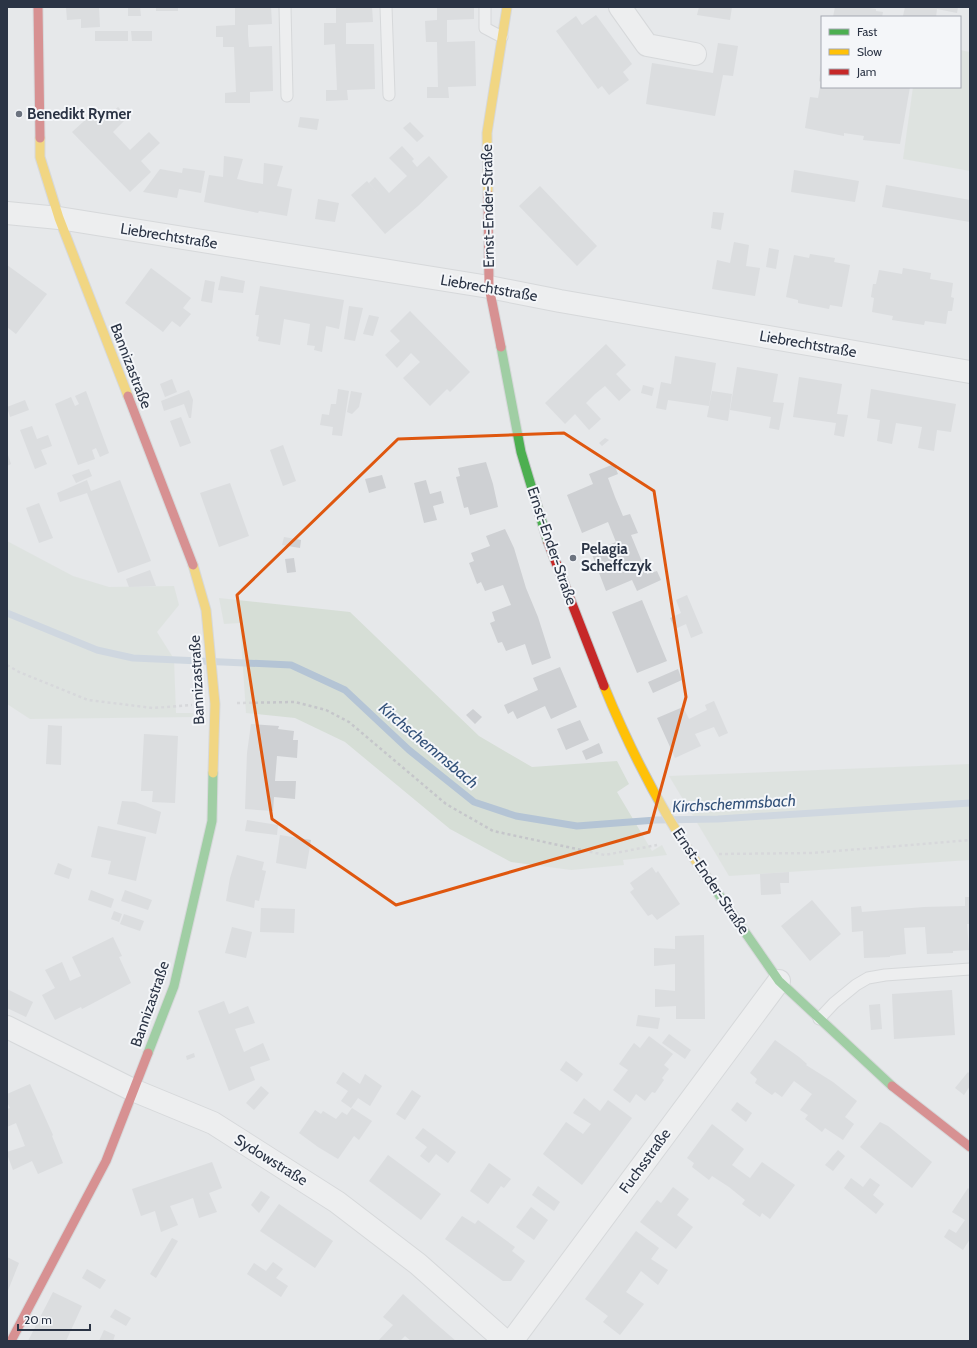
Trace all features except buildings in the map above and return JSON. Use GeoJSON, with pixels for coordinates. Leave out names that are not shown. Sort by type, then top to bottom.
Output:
{"type":"FeatureCollection","features":[{"type":"Feature","properties":{"kind":"street","name":"Bannizastraße"},"geometry":{"type":"LineString","coordinates":[[11,1341],[106,1161],[174,986],[212,821],[215,704],[208,628],[198,577],[59,218],[40,157],[38,7]]}},
{"type":"Feature","properties":{"kind":"street","name":"Ernst-Ender-Straße"},"geometry":{"type":"LineString","coordinates":[[507,7],[488,133],[489,287],[521,452],[552,554],[611,702],[648,781],[682,841],[779,981],[881,1077],[970,1147]]}},
{"type":"Feature","properties":{"kind":"street"},"geometry":{"type":"LineString","coordinates":[[620,7],[647,45],[695,54]]}},
{"type":"Feature","properties":{"kind":"street","name":"Liebrechtstraße"},"geometry":{"type":"LineString","coordinates":[[7,213],[59,218],[489,287],[567,303],[970,372]]}},
{"type":"Feature","properties":{"kind":"street","name":"Fuchsstraße"},"geometry":{"type":"LineString","coordinates":[[512,1341],[779,981]]}},
{"type":"Feature","properties":{"kind":"street","name":"Sydowstraße"},"geometry":{"type":"LineString","coordinates":[[7,1027],[133,1090],[213,1123],[337,1202],[418,1264],[506,1341]]}},
{"type":"Feature","properties":{"kind":"lane"},"geometry":{"type":"LineString","coordinates":[[285,7],[287,96]]}},
{"type":"Feature","properties":{"kind":"lane"},"geometry":{"type":"LineString","coordinates":[[386,7],[389,95]]}},
{"type":"Feature","properties":{"kind":"lane"},"geometry":{"type":"LineString","coordinates":[[485,7],[485,28],[502,37]]}},
{"type":"Feature","properties":{"kind":"lane"},"geometry":{"type":"LineString","coordinates":[[819,1019],[834,1003],[856,985],[868,978],[885,975],[970,970]]}},
{"type":"Feature","properties":{"kind":"path"},"geometry":{"type":"LineString","coordinates":[[7,665],[19,672],[88,700],[152,708],[215,704],[295,702],[326,710],[349,722],[446,804],[493,831],[605,855],[682,841]]}},
{"type":"Feature","properties":{"kind":"path"},"geometry":{"type":"LineString","coordinates":[[691,854],[813,853],[970,840]]}},
{"type":"Feature","properties":{"kind":"highlighted area"},"geometry":{"type":"Polygon","coordinates":[[[564,433],[654,491],[686,697],[649,832],[396,905],[272,819],[237,595],[398,439],[564,433]]]}},
{"type":"Feature","properties":{"kind":"shaded area"},"geometry":{"type":"Polygon","coordinates":[[[961,50],[970,52],[970,171],[903,159],[913,88],[961,88],[961,50]]]}},
{"type":"Feature","properties":{"kind":"shaded area"},"geometry":{"type":"Polygon","coordinates":[[[7,541],[73,576],[109,587],[174,586],[179,605],[157,632],[174,659],[176,713],[193,713],[194,717],[30,719],[7,704],[7,541]]]}},
{"type":"Feature","properties":{"kind":"shaded area"},"geometry":{"type":"Polygon","coordinates":[[[219,598],[350,612],[479,736],[532,767],[617,761],[629,784],[617,792],[652,851],[662,845],[667,855],[623,860],[624,865],[571,870],[511,862],[450,829],[345,742],[295,718],[246,713],[240,623],[224,624],[219,598]]]}},
{"type":"Feature","properties":{"kind":"shaded area"},"geometry":{"type":"Polygon","coordinates":[[[970,764],[970,860],[729,876],[669,776],[970,764]]]}},
{"type":"Feature","properties":{"kind":"waterway","name":"Kirchschemmsbach"},"geometry":{"type":"LineString","coordinates":[[7,613],[97,650],[133,658],[291,665],[345,690],[409,750],[474,802],[516,816],[577,826],[656,820],[718,819],[970,803]]}},
{"type":"Feature","properties":{"kind":"traffic: fast"},"geometry":{"type":"LineString","coordinates":[[501,347],[521,452],[548,542]]}},
{"type":"Feature","properties":{"kind":"traffic: fast"},"geometry":{"type":"LineString","coordinates":[[148,1053],[174,986],[212,821],[213,773]]}},
{"type":"Feature","properties":{"kind":"traffic: fast"},"geometry":{"type":"LineString","coordinates":[[701,869],[779,981],[892,1086]]}},
{"type":"Feature","properties":{"kind":"traffic: slow"},"geometry":{"type":"LineString","coordinates":[[488,194],[487,133],[507,7]]}},
{"type":"Feature","properties":{"kind":"traffic: slow"},"geometry":{"type":"LineString","coordinates":[[40,138],[40,157],[59,218],[128,396]]}},
{"type":"Feature","properties":{"kind":"traffic: slow"},"geometry":{"type":"LineString","coordinates":[[193,565],[206,610],[215,704],[213,773]]}},
{"type":"Feature","properties":{"kind":"traffic: slow"},"geometry":{"type":"LineString","coordinates":[[604,686],[636,757],[660,803],[701,869]]}},
{"type":"Feature","properties":{"kind":"traffic: jam"},"geometry":{"type":"LineString","coordinates":[[38,7],[40,138]]}},
{"type":"Feature","properties":{"kind":"traffic: jam"},"geometry":{"type":"LineString","coordinates":[[488,194],[489,287],[501,347]]}},
{"type":"Feature","properties":{"kind":"traffic: jam"},"geometry":{"type":"LineString","coordinates":[[128,396],[193,565]]}},
{"type":"Feature","properties":{"kind":"traffic: jam"},"geometry":{"type":"LineString","coordinates":[[548,542],[604,686]]}},
{"type":"Feature","properties":{"kind":"traffic: jam"},"geometry":{"type":"LineString","coordinates":[[11,1341],[106,1161],[148,1053]]}},
{"type":"Feature","properties":{"kind":"traffic: jam"},"geometry":{"type":"LineString","coordinates":[[892,1086],[970,1147]]}},
{"type":"Feature","properties":{"kind":"place","name":"Benedikt Rymer"},"geometry":{"type":"Point","coordinates":[19,114]}},
{"type":"Feature","properties":{"kind":"place","name":"Pelagia Scheffczyk"},"geometry":{"type":"Point","coordinates":[573,558]}}]}
